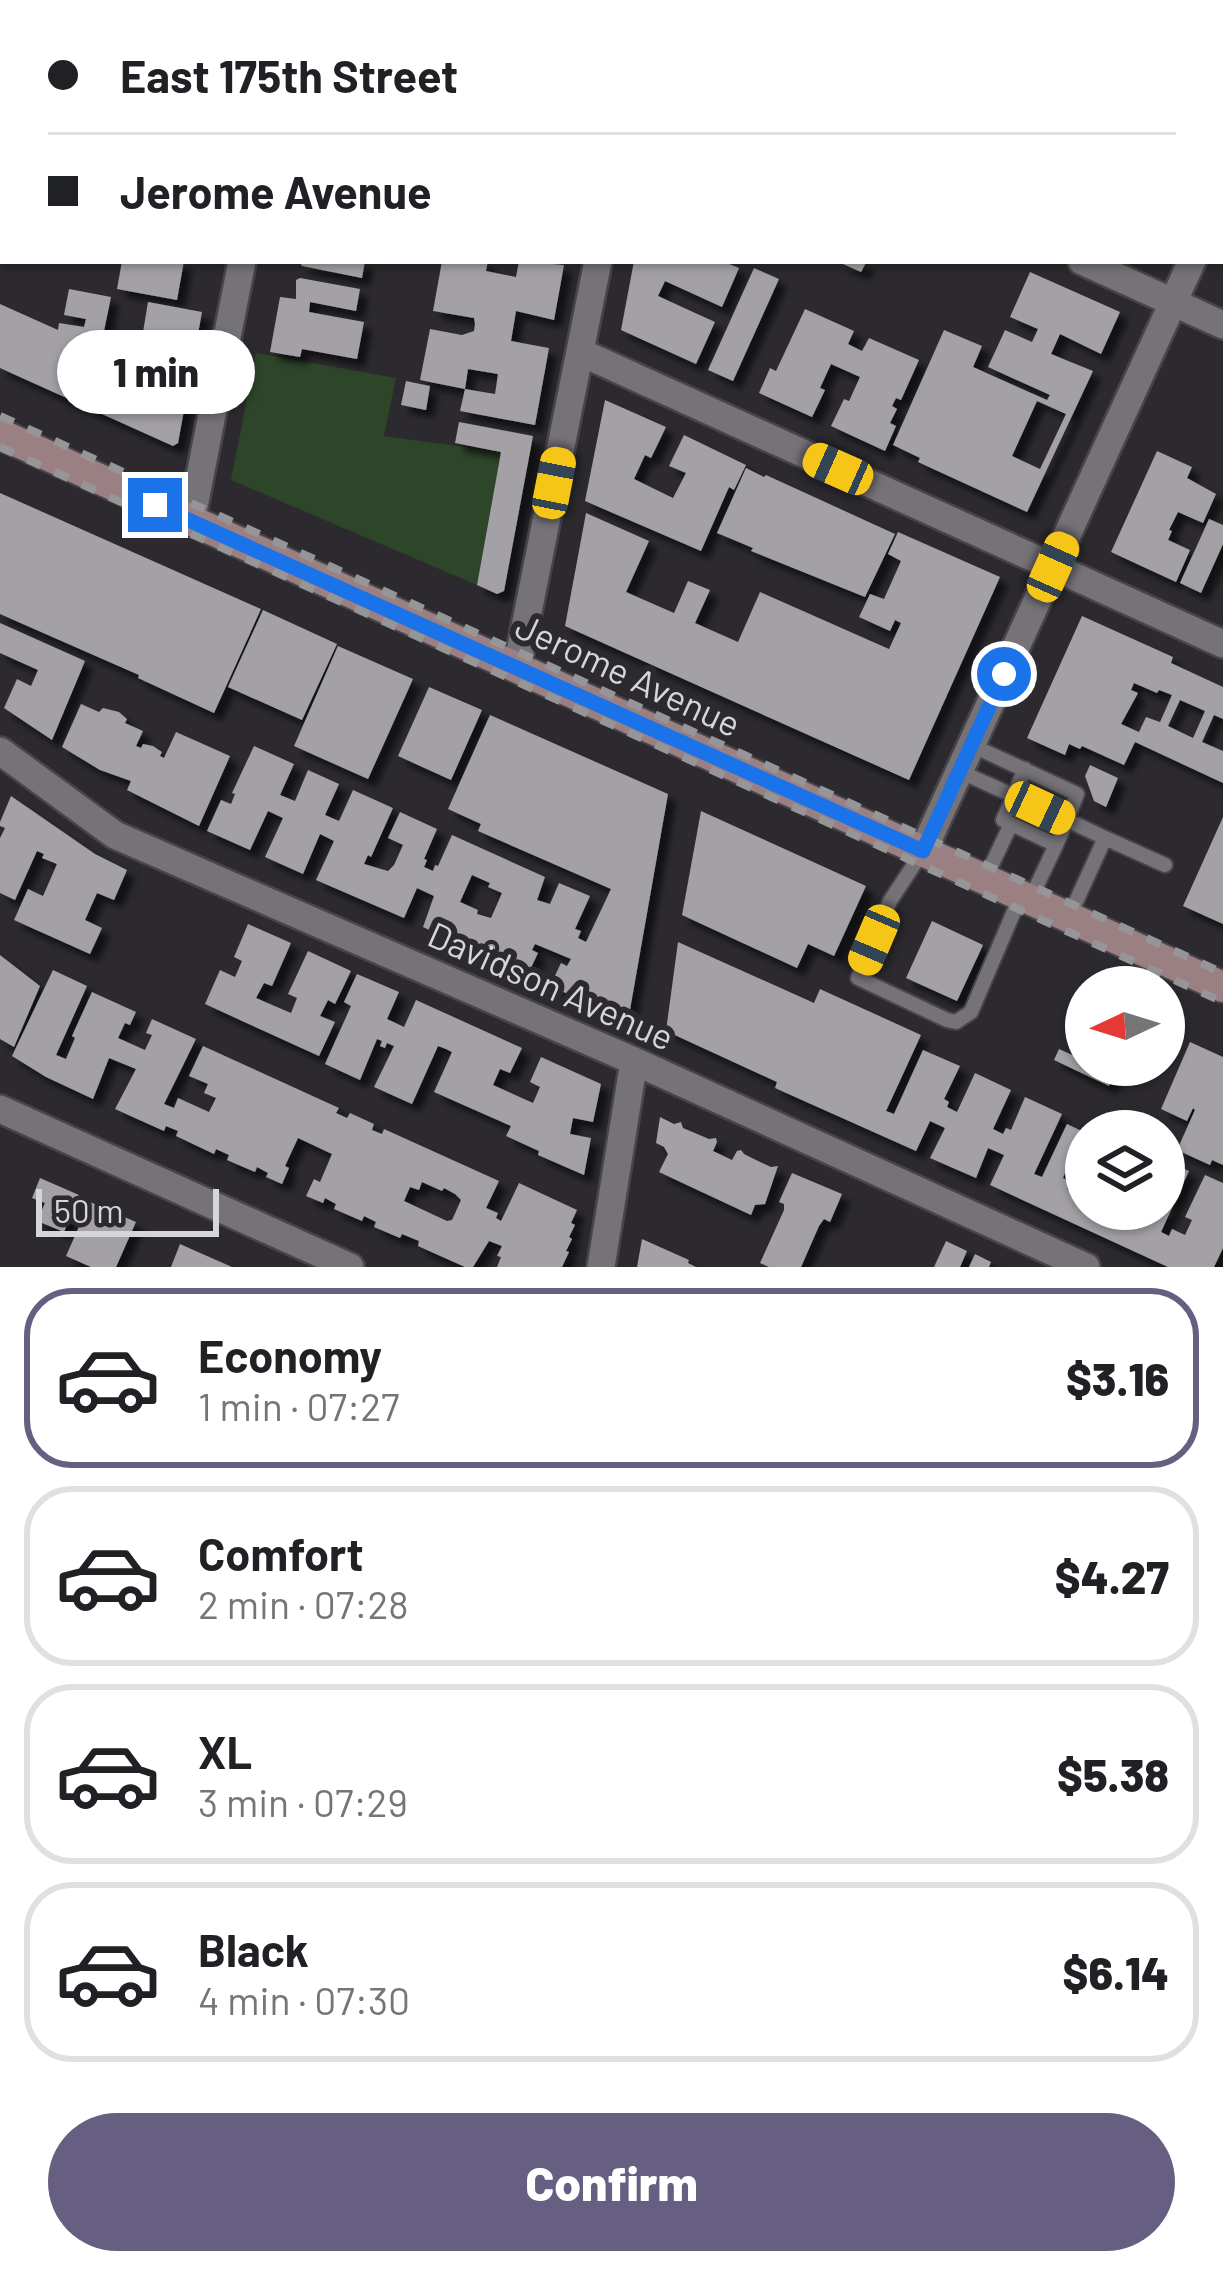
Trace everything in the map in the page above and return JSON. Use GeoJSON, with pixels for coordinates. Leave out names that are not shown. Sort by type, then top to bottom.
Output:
{"type":"FeatureCollection","features":[{"type":"Feature","properties":{"kind":"main road","name":"Jerome Avenue"},"geometry":{"type":"LineString","coordinates":[[0,434],[1223,987]]}},
{"type":"Feature","properties":{"kind":"street"},"geometry":{"type":"LineString","coordinates":[[191,522],[241,264]]}},
{"type":"Feature","properties":{"kind":"street"},"geometry":{"type":"LineString","coordinates":[[517,668],[597,264]]}},
{"type":"Feature","properties":{"kind":"street"},"geometry":{"type":"LineString","coordinates":[[1089,264],[1223,325]]}},
{"type":"Feature","properties":{"kind":"street"},"geometry":{"type":"LineString","coordinates":[[923,851],[1191,264]]}},
{"type":"Feature","properties":{"kind":"street"},"geometry":{"type":"LineString","coordinates":[[580,352],[1223,644]]}},
{"type":"Feature","properties":{"kind":"street","name":"Davidson Avenue"},"geometry":{"type":"LineString","coordinates":[[0,751],[116,835],[634,1061],[1086,1267]]}},
{"type":"Feature","properties":{"kind":"street"},"geometry":{"type":"LineString","coordinates":[[601,1267],[634,1061]]}},
{"type":"Feature","properties":{"kind":"street"},"geometry":{"type":"LineString","coordinates":[[0,1109],[350,1267]]}},
{"type":"Feature","properties":{"kind":"lane"},"geometry":{"type":"LineString","coordinates":[[923,851],[890,902],[858,978],[956,1022],[971,1012],[1078,794],[971,745]]}},
{"type":"Feature","properties":{"kind":"lane"},"geometry":{"type":"LineString","coordinates":[[1024,770],[1003,820],[1056,844]]}},
{"type":"Feature","properties":{"kind":"lane"},"geometry":{"type":"LineString","coordinates":[[959,772],[1166,866]]}},
{"type":"Feature","properties":{"kind":"lane"},"geometry":{"type":"LineString","coordinates":[[985,879],[1011,824]]}},
{"type":"Feature","properties":{"kind":"lane"},"geometry":{"type":"LineString","coordinates":[[1069,917],[1105,838]]}},
{"type":"Feature","properties":{"kind":"green space"},"geometry":{"type":"Polygon","coordinates":[[[256,353],[396,378],[384,436],[501,452],[477,585],[231,480],[256,353]]]}},
{"type":"Feature","properties":{"kind":"building"},"geometry":{"type":"Polygon","coordinates":[[[121,264],[183,264],[177,300],[117,289],[121,264]]]}},
{"type":"Feature","properties":{"kind":"building"},"geometry":{"type":"Polygon","coordinates":[[[301,264],[364,264],[362,278],[301,264]]]}},
{"type":"Feature","properties":{"kind":"building"},"geometry":{"type":"Polygon","coordinates":[[[441,264],[487,264],[486,271],[516,277],[518,264],[564,265],[554,320],[516,311],[511,341],[549,348],[535,425],[460,411],[465,389],[420,380],[430,329],[462,335],[474,331],[474,318],[433,311],[441,264]],[[468,369],[465,389],[495,394],[498,374],[468,369]]]}},
{"type":"Feature","properties":{"kind":"building"},"geometry":{"type":"Polygon","coordinates":[[[633,264],[729,264],[739,268],[722,307],[665,281],[658,296],[715,322],[696,364],[621,330],[633,264]]]}},
{"type":"Feature","properties":{"kind":"building"},"geometry":{"type":"Polygon","coordinates":[[[843,264],[865,264],[861,272],[843,264]]]}},
{"type":"Feature","properties":{"kind":"building"},"geometry":{"type":"Polygon","coordinates":[[[754,268],[779,279],[733,381],[708,370],[754,268]]]}},
{"type":"Feature","properties":{"kind":"building"},"geometry":{"type":"Polygon","coordinates":[[[1030,272],[1120,312],[1101,354],[1060,334],[1051,354],[1093,371],[1027,512],[918,462],[920,458],[893,445],[944,330],[982,346],[973,367],[1047,400],[1050,395],[988,367],[1005,330],[1032,342],[1038,329],[1010,317],[1030,272]],[[1037,401],[1012,456],[1040,469],[1066,414],[1037,401]]]}},
{"type":"Feature","properties":{"kind":"building"},"geometry":{"type":"Polygon","coordinates":[[[300,278],[360,289],[356,311],[310,302],[309,312],[364,322],[357,359],[302,349],[300,357],[270,352],[280,297],[296,299],[300,278]]]}},
{"type":"Feature","properties":{"kind":"building"},"geometry":{"type":"Polygon","coordinates":[[[69,289],[111,297],[104,331],[142,338],[148,302],[202,312],[178,443],[173,446],[0,368],[0,304],[58,330],[59,323],[84,327],[86,319],[64,315],[69,289]]]}},
{"type":"Feature","properties":{"kind":"building"},"geometry":{"type":"Polygon","coordinates":[[[805,309],[854,331],[848,344],[862,351],[869,338],[919,360],[901,400],[896,398],[892,406],[897,409],[890,423],[896,426],[885,451],[831,426],[860,377],[831,364],[812,417],[759,393],[770,368],[776,371],[805,309]]]}},
{"type":"Feature","properties":{"kind":"building"},"geometry":{"type":"Polygon","coordinates":[[[406,381],[430,386],[426,410],[401,405],[406,381]]]}},
{"type":"Feature","properties":{"kind":"building"},"geometry":{"type":"Polygon","coordinates":[[[605,400],[666,427],[634,479],[673,498],[686,473],[669,466],[684,435],[746,465],[734,490],[729,487],[701,551],[585,501],[605,400]]]}},
{"type":"Feature","properties":{"kind":"building"},"geometry":{"type":"Polygon","coordinates":[[[459,422],[533,436],[504,591],[497,594],[477,585],[501,452],[455,443],[459,422]]]}},
{"type":"Feature","properties":{"kind":"building"},"geometry":{"type":"Polygon","coordinates":[[[1157,451],[1192,467],[1187,478],[1216,494],[1203,523],[1178,512],[1169,530],[1168,540],[1190,550],[1176,582],[1111,552],[1157,451]]]}},
{"type":"Feature","properties":{"kind":"building"},"geometry":{"type":"Polygon","coordinates":[[[746,468],[895,534],[865,597],[717,533],[746,468]]]}},
{"type":"Feature","properties":{"kind":"building"},"geometry":{"type":"Polygon","coordinates":[[[0,493],[261,609],[214,713],[0,614],[0,493]]]}},
{"type":"Feature","properties":{"kind":"building"},"geometry":{"type":"Polygon","coordinates":[[[586,513],[649,541],[626,592],[674,613],[688,581],[710,590],[695,623],[738,642],[760,592],[889,649],[901,623],[895,620],[890,631],[859,617],[870,594],[884,599],[901,561],[888,554],[898,532],[1000,577],[909,780],[565,626],[586,513]]]}},
{"type":"Feature","properties":{"kind":"building"},"geometry":{"type":"Polygon","coordinates":[[[1209,519],[1223,525],[1223,544],[1201,593],[1180,583],[1209,519]]]}},
{"type":"Feature","properties":{"kind":"building"},"geometry":{"type":"Polygon","coordinates":[[[263,610],[337,644],[302,720],[228,687],[263,610]]]}},
{"type":"Feature","properties":{"kind":"building"},"geometry":{"type":"Polygon","coordinates":[[[1082,616],[1173,657],[1171,663],[1223,687],[1223,719],[1214,715],[1202,742],[1223,751],[1223,783],[1135,742],[1124,765],[1082,746],[1069,744],[1065,755],[1027,738],[1082,616]],[[1134,683],[1131,690],[1138,693],[1121,724],[1139,732],[1146,717],[1160,722],[1172,695],[1134,683]],[[1180,700],[1168,726],[1193,738],[1205,711],[1180,700]]]}},
{"type":"Feature","properties":{"kind":"building"},"geometry":{"type":"Polygon","coordinates":[[[0,623],[85,661],[52,740],[4,708],[17,679],[31,686],[38,670],[0,653],[0,623]]]}},
{"type":"Feature","properties":{"kind":"building"},"geometry":{"type":"Polygon","coordinates":[[[338,646],[413,679],[368,779],[294,746],[338,646]]]}},
{"type":"Feature","properties":{"kind":"building"},"geometry":{"type":"Polygon","coordinates":[[[429,687],[482,710],[451,780],[398,756],[429,687]]]}},
{"type":"Feature","properties":{"kind":"building"},"geometry":{"type":"Polygon","coordinates":[[[81,704],[99,712],[103,708],[119,712],[127,719],[125,723],[143,731],[136,746],[153,746],[164,758],[176,732],[230,756],[199,826],[127,790],[131,781],[100,770],[62,747],[81,704]]]}},
{"type":"Feature","properties":{"kind":"building"},"geometry":{"type":"Polygon","coordinates":[[[490,715],[668,794],[628,1021],[550,986],[561,963],[567,966],[571,959],[535,944],[532,950],[538,953],[527,976],[423,927],[434,896],[417,888],[404,918],[316,880],[334,841],[320,834],[303,874],[265,857],[283,818],[268,811],[250,850],[207,831],[221,800],[231,804],[254,746],[294,764],[280,795],[295,801],[308,770],[339,784],[325,815],[339,821],[353,790],[393,808],[364,864],[388,871],[394,865],[403,845],[388,838],[400,812],[437,829],[424,859],[424,867],[433,871],[452,835],[545,877],[537,900],[550,904],[559,883],[590,896],[575,929],[586,942],[611,889],[478,831],[481,824],[448,809],[490,715]],[[472,875],[460,902],[491,918],[502,893],[488,887],[490,883],[472,875]]]}},
{"type":"Feature","properties":{"kind":"building"},"geometry":{"type":"Polygon","coordinates":[[[1090,765],[1118,778],[1106,807],[1094,801],[1085,776],[1090,765]]]}},
{"type":"Feature","properties":{"kind":"building"},"geometry":{"type":"Polygon","coordinates":[[[11,796],[95,854],[127,870],[114,900],[97,893],[85,920],[102,928],[90,954],[14,920],[28,889],[43,896],[57,864],[42,858],[44,854],[37,851],[15,900],[0,893],[0,838],[5,828],[0,822],[11,796]]]}},
{"type":"Feature","properties":{"kind":"building"},"geometry":{"type":"Polygon","coordinates":[[[701,811],[866,886],[834,956],[808,944],[797,968],[682,915],[701,811]]]}},
{"type":"Feature","properties":{"kind":"building"},"geometry":{"type":"Polygon","coordinates":[[[1223,817],[1223,924],[1183,906],[1223,817]]]}},
{"type":"Feature","properties":{"kind":"building"},"geometry":{"type":"Polygon","coordinates":[[[932,921],[983,945],[957,1001],[906,978],[932,921]]]}},
{"type":"Feature","properties":{"kind":"building"},"geometry":{"type":"Polygon","coordinates":[[[248,924],[291,943],[272,986],[264,983],[256,998],[291,1013],[297,998],[288,994],[308,951],[351,971],[335,1004],[328,1000],[320,1016],[335,1022],[319,1056],[205,1004],[220,970],[235,977],[242,961],[234,957],[248,924]]]}},
{"type":"Feature","properties":{"kind":"building"},"geometry":{"type":"Polygon","coordinates":[[[678,942],[814,1003],[820,989],[921,1035],[886,1111],[894,1114],[923,1050],[960,1066],[944,1099],[957,1112],[975,1073],[1011,1090],[993,1129],[1003,1134],[1006,1128],[1011,1130],[1025,1097],[1062,1114],[1034,1174],[1042,1177],[1065,1128],[1065,1220],[990,1185],[1004,1155],[988,1148],[976,1178],[930,1158],[945,1128],[930,1121],[916,1151],[775,1088],[777,1082],[666,1031],[678,942]]]}},
{"type":"Feature","properties":{"kind":"building"},"geometry":{"type":"Polygon","coordinates":[[[0,955],[40,986],[14,1047],[0,1039],[0,955]]]}},
{"type":"Feature","properties":{"kind":"building"},"geometry":{"type":"Polygon","coordinates":[[[53,970],[87,986],[56,1055],[66,1059],[92,992],[136,1012],[118,1038],[145,1050],[152,1019],[196,1039],[164,1104],[174,1108],[178,1098],[209,1112],[216,1098],[204,1093],[208,1084],[189,1076],[203,1046],[339,1108],[336,1113],[347,1118],[350,1113],[374,1124],[372,1130],[382,1134],[384,1129],[499,1181],[486,1208],[498,1213],[496,1218],[501,1221],[519,1183],[577,1210],[569,1252],[562,1267],[497,1267],[502,1246],[489,1241],[473,1267],[465,1267],[418,1246],[419,1241],[374,1227],[376,1222],[364,1216],[362,1221],[334,1209],[336,1204],[325,1198],[323,1203],[306,1196],[314,1179],[320,1182],[332,1154],[298,1138],[282,1184],[257,1167],[255,1172],[227,1160],[229,1155],[216,1149],[214,1154],[176,1136],[178,1131],[166,1126],[164,1131],[115,1109],[136,1069],[109,1058],[93,1099],[12,1056],[53,970]],[[422,1182],[419,1190],[410,1187],[404,1201],[452,1220],[461,1200],[422,1182]]]}},
{"type":"Feature","properties":{"kind":"building"},"geometry":{"type":"Polygon","coordinates":[[[357,974],[399,992],[387,1019],[404,1027],[416,1000],[522,1048],[510,1073],[500,1069],[493,1085],[533,1103],[540,1087],[530,1082],[541,1057],[601,1084],[593,1122],[573,1118],[570,1134],[591,1138],[584,1175],[506,1136],[511,1126],[434,1092],[452,1052],[446,1049],[438,1046],[412,1104],[374,1087],[394,1046],[380,1046],[382,1041],[377,1039],[360,1080],[325,1064],[351,1006],[344,1002],[357,974]]]}},
{"type":"Feature","properties":{"kind":"building"},"geometry":{"type":"Polygon","coordinates":[[[1190,1042],[1223,1057],[1223,1165],[1212,1160],[1210,1165],[1185,1154],[1185,1132],[1193,1108],[1187,1121],[1185,1110],[1161,1109],[1171,1086],[1185,1086],[1185,1054],[1190,1042]]]}},
{"type":"Feature","properties":{"kind":"building"},"geometry":{"type":"Polygon","coordinates":[[[1059,1049],[1065,1052],[1065,1065],[1054,1060],[1059,1049]]]}},
{"type":"Feature","properties":{"kind":"building"},"geometry":{"type":"Polygon","coordinates":[[[660,1117],[716,1138],[713,1151],[732,1160],[741,1150],[771,1167],[778,1166],[765,1204],[755,1205],[751,1215],[659,1172],[668,1154],[656,1143],[660,1117]]]}},
{"type":"Feature","properties":{"kind":"building"},"geometry":{"type":"Polygon","coordinates":[[[792,1173],[842,1194],[830,1222],[824,1219],[819,1226],[801,1267],[769,1267],[760,1263],[784,1210],[779,1202],[792,1173]]]}},
{"type":"Feature","properties":{"kind":"building"},"geometry":{"type":"Polygon","coordinates":[[[1205,1175],[1223,1183],[1223,1248],[1214,1267],[1168,1267],[1088,1230],[1162,1230],[1169,1236],[1174,1230],[1185,1235],[1192,1220],[1185,1217],[1205,1175]]]}},
{"type":"Feature","properties":{"kind":"building"},"geometry":{"type":"Polygon","coordinates":[[[40,1178],[79,1195],[64,1232],[37,1221],[45,1203],[32,1198],[40,1178]]]}},
{"type":"Feature","properties":{"kind":"building"},"geometry":{"type":"Polygon","coordinates":[[[90,1202],[136,1222],[116,1267],[91,1267],[66,1256],[90,1202]]]}},
{"type":"Feature","properties":{"kind":"building"},"geometry":{"type":"Polygon","coordinates":[[[642,1239],[689,1260],[696,1267],[637,1267],[642,1239]]]}},
{"type":"Feature","properties":{"kind":"building"},"geometry":{"type":"Polygon","coordinates":[[[946,1241],[967,1251],[960,1267],[934,1267],[946,1241]]]}},
{"type":"Feature","properties":{"kind":"building"},"geometry":{"type":"Polygon","coordinates":[[[180,1244],[207,1256],[232,1267],[171,1267],[180,1244]]]}},
{"type":"Feature","properties":{"kind":"building"},"geometry":{"type":"Polygon","coordinates":[[[975,1254],[991,1262],[989,1267],[969,1267],[975,1254]]]}},
{"type":"Feature","properties":{"kind":"railway"},"geometry":{"type":"LineString","coordinates":[[0,416],[1223,973]]}},
{"type":"Feature","properties":{"kind":"railway"},"geometry":{"type":"LineString","coordinates":[[0,447],[1223,1002]]}},
{"type":"Feature","properties":{"kind":"route"},"geometry":{"type":"LineString","coordinates":[[155,505],[923,851],[1004,674]]}}]}
